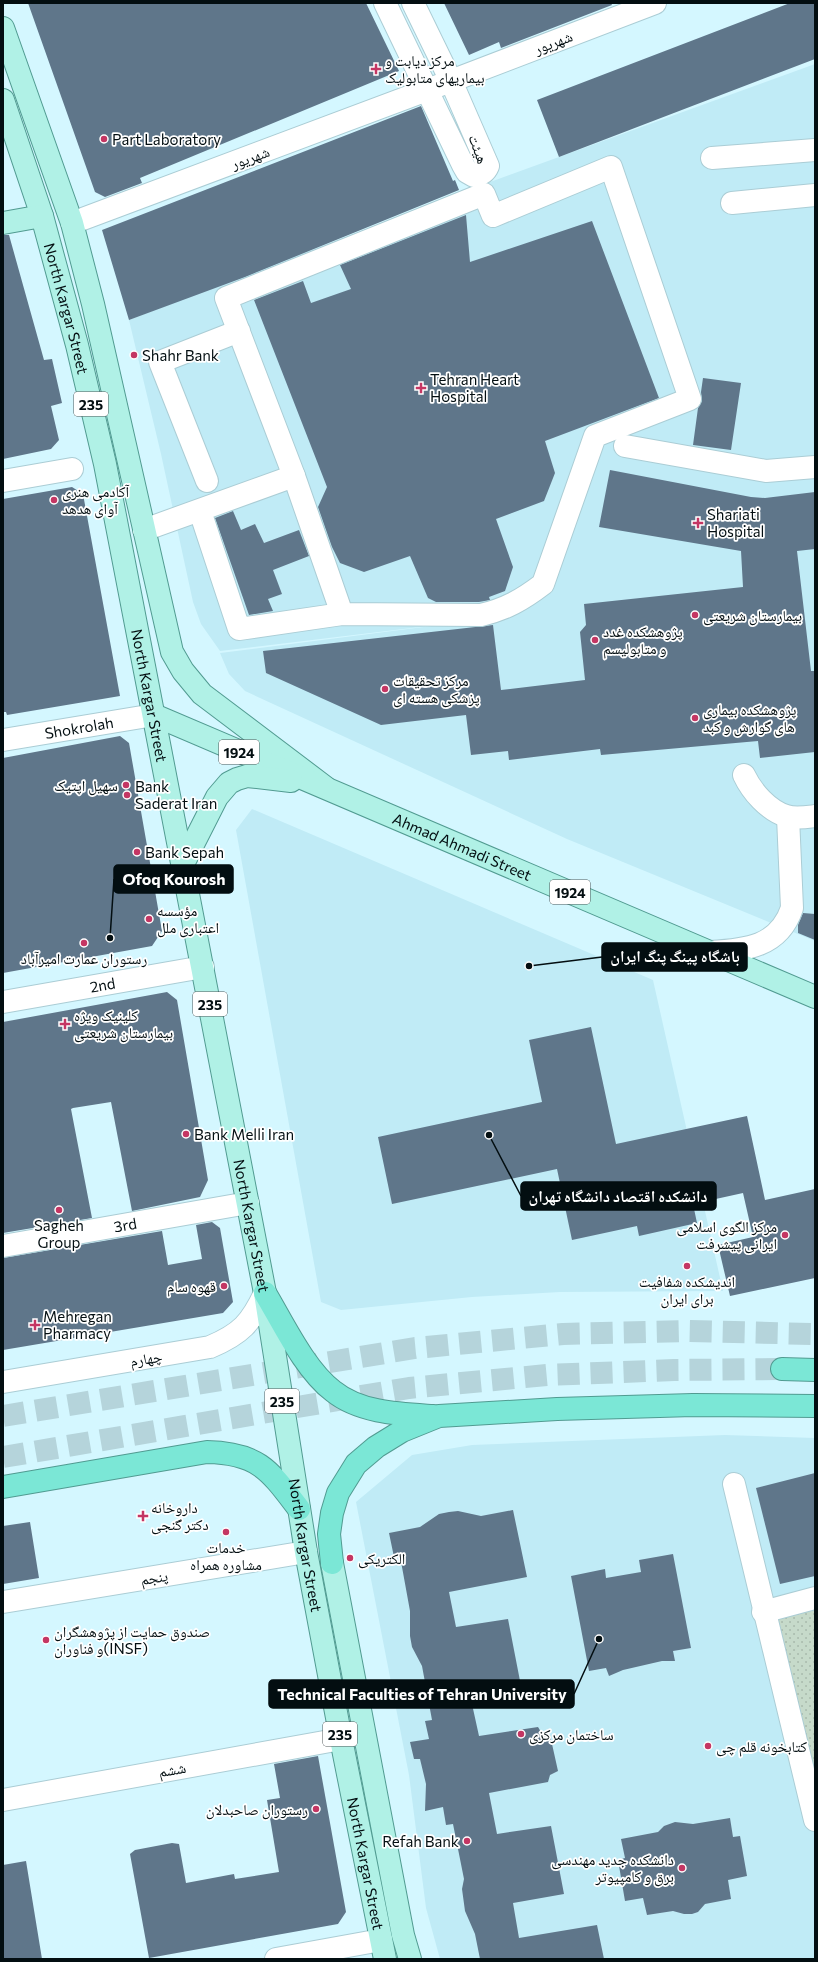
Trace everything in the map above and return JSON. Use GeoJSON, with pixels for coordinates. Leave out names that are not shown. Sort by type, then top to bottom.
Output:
{"type":"FeatureCollection","features":[{"type":"Feature","properties":{"kind":"highway"},"geometry":{"type":"LineString","coordinates":[[265,1293],[295,1344],[317,1375],[334,1392],[367,1408],[401,1414],[439,1416],[557,1409],[653,1406],[815,1406]]}},
{"type":"Feature","properties":{"kind":"highway"},"geometry":{"type":"LineString","coordinates":[[782,1369],[815,1370]]}},
{"type":"Feature","properties":{"kind":"highway"},"geometry":{"type":"LineString","coordinates":[[332,1563],[329,1534],[332,1513],[338,1493],[356,1464],[376,1447],[402,1431],[439,1416]]}},
{"type":"Feature","properties":{"kind":"highway"},"geometry":{"type":"LineString","coordinates":[[3,1487],[207,1452],[225,1452],[255,1462],[265,1468],[299,1509]]}},
{"type":"Feature","properties":{"kind":"main road","name":"North Kargar Street"},"geometry":{"type":"LineString","coordinates":[[3,28],[72,223],[93,304],[172,652],[191,682],[202,694],[325,787]]}},
{"type":"Feature","properties":{"kind":"main road","name":"North Kargar Street"},"geometry":{"type":"LineString","coordinates":[[3,100],[42,216],[77,345],[105,464],[265,1293],[306,1552],[341,1739],[383,1949]]}},
{"type":"Feature","properties":{"kind":"main road"},"geometry":{"type":"LineString","coordinates":[[3,223],[42,216]]}},
{"type":"Feature","properties":{"kind":"main road","name":"Ahmad Ahmadi Street"},"geometry":{"type":"LineString","coordinates":[[154,715],[815,997]]}},
{"type":"Feature","properties":{"kind":"main road"},"geometry":{"type":"LineString","coordinates":[[183,864],[218,797],[229,783],[247,776],[266,777],[325,787]]}},
{"type":"Feature","properties":{"kind":"main road","name":"North Kargar Street"},"geometry":{"type":"LineString","coordinates":[[332,1563],[403,1935],[410,1959]]}},
{"type":"Feature","properties":{"kind":"street","name":"هیئت"},"geometry":{"type":"LineString","coordinates":[[385,3],[463,165],[467,172],[474,176],[480,175],[488,166],[451,82],[413,3]]}},
{"type":"Feature","properties":{"kind":"street","name":"شهریور"},"geometry":{"type":"LineString","coordinates":[[72,223],[451,82],[655,3]]}},
{"type":"Feature","properties":{"kind":"street"},"geometry":{"type":"LineString","coordinates":[[712,158],[815,150]]}},
{"type":"Feature","properties":{"kind":"street"},"geometry":{"type":"LineString","coordinates":[[200,511],[239,629],[342,614],[481,615],[501,611],[526,597],[542,584],[595,436],[690,399],[611,167],[492,216],[484,194],[226,298],[294,476],[342,614]]}},
{"type":"Feature","properties":{"kind":"street"},"geometry":{"type":"LineString","coordinates":[[732,203],[815,195]]}},
{"type":"Feature","properties":{"kind":"street"},"geometry":{"type":"LineString","coordinates":[[207,481],[160,362],[239,332]]}},
{"type":"Feature","properties":{"kind":"street"},"geometry":{"type":"LineString","coordinates":[[625,446],[766,470],[815,468]]}},
{"type":"Feature","properties":{"kind":"street"},"geometry":{"type":"LineString","coordinates":[[3,481],[72,469]]}},
{"type":"Feature","properties":{"kind":"street"},"geometry":{"type":"LineString","coordinates":[[144,530],[294,476]]}},
{"type":"Feature","properties":{"kind":"street","name":"Shokrolah"},"geometry":{"type":"LineString","coordinates":[[3,740],[154,715]]}},
{"type":"Feature","properties":{"kind":"street"},"geometry":{"type":"LineString","coordinates":[[744,775],[750,788],[772,810],[788,817],[815,816]]}},
{"type":"Feature","properties":{"kind":"street"},"geometry":{"type":"LineString","coordinates":[[710,952],[742,950],[770,939],[781,930],[789,917],[792,908],[788,817]]}},
{"type":"Feature","properties":{"kind":"street","name":"2nd"},"geometry":{"type":"LineString","coordinates":[[3,1002],[203,967]]}},
{"type":"Feature","properties":{"kind":"street","name":"3rd"},"geometry":{"type":"LineString","coordinates":[[3,1246],[248,1203]]}},
{"type":"Feature","properties":{"kind":"street","name":"چهارم"},"geometry":{"type":"LineString","coordinates":[[3,1382],[210,1348],[228,1340],[244,1327],[256,1313],[265,1293]]}},
{"type":"Feature","properties":{"kind":"street"},"geometry":{"type":"LineString","coordinates":[[734,1484],[815,1820]]}},
{"type":"Feature","properties":{"kind":"street","name":"پنجم"},"geometry":{"type":"LineString","coordinates":[[3,1602],[306,1552]]}},
{"type":"Feature","properties":{"kind":"street"},"geometry":{"type":"LineString","coordinates":[[764,1612],[815,1598]]}},
{"type":"Feature","properties":{"kind":"street","name":"ششم"},"geometry":{"type":"LineString","coordinates":[[3,1800],[341,1739]]}},
{"type":"Feature","properties":{"kind":"street"},"geometry":{"type":"LineString","coordinates":[[276,1959],[383,1949]]}},
{"type":"Feature","properties":{"kind":"shaded area"},"geometry":{"type":"Polygon","coordinates":[[[815,64],[815,941],[567,839],[245,691],[229,674],[220,653],[470,621],[220,651],[201,624],[193,602],[161,454],[129,320],[460,193],[815,64]]]}},
{"type":"Feature","properties":{"kind":"shaded area"},"geometry":{"type":"Polygon","coordinates":[[[252,809],[653,980],[723,1291],[560,1292],[472,1297],[341,1310],[321,1302],[236,830],[252,809]]]}},
{"type":"Feature","properties":{"kind":"shaded area"},"geometry":{"type":"Polygon","coordinates":[[[725,1435],[815,1438],[815,1959],[440,1959],[426,1908],[409,1775],[356,1502],[412,1455],[472,1445],[725,1435]]]}},
{"type":"Feature","properties":{"kind":"green space"},"geometry":{"type":"Polygon","coordinates":[[[815,1610],[815,1782],[774,1620],[815,1610]]]}},
{"type":"Feature","properties":{"kind":"building"},"geometry":{"type":"Polygon","coordinates":[[[28,3],[366,3],[399,71],[140,178],[142,183],[105,197],[95,192],[28,3]]]}},
{"type":"Feature","properties":{"kind":"building"},"geometry":{"type":"Polygon","coordinates":[[[444,3],[611,3],[612,5],[501,48],[499,42],[469,55],[444,3]]]}},
{"type":"Feature","properties":{"kind":"building"},"geometry":{"type":"Polygon","coordinates":[[[790,3],[815,3],[815,59],[559,157],[537,100],[790,3]]]}},
{"type":"Feature","properties":{"kind":"building"},"geometry":{"type":"Polygon","coordinates":[[[421,106],[453,181],[455,180],[459,190],[245,277],[129,320],[102,230],[421,106]]]}},
{"type":"Feature","properties":{"kind":"building"},"geometry":{"type":"Polygon","coordinates":[[[466,215],[470,262],[592,221],[659,398],[545,441],[555,473],[544,501],[496,519],[513,567],[505,591],[489,597],[490,600],[479,602],[436,602],[428,598],[410,556],[364,572],[340,563],[332,547],[318,507],[327,487],[254,300],[303,281],[311,303],[351,289],[340,265],[466,215]]]}},
{"type":"Feature","properties":{"kind":"building"},"geometry":{"type":"Polygon","coordinates":[[[3,235],[9,235],[44,360],[52,359],[62,403],[51,406],[59,440],[51,449],[3,459],[3,235]]]}},
{"type":"Feature","properties":{"kind":"building"},"geometry":{"type":"Polygon","coordinates":[[[703,378],[741,383],[731,450],[693,445],[698,408],[702,401],[701,392],[703,378]]]}},
{"type":"Feature","properties":{"kind":"building","name":"بیمارستان شریعتی"},"geometry":{"type":"Polygon","coordinates":[[[610,470],[751,497],[765,498],[815,492],[815,549],[797,551],[811,671],[815,671],[815,752],[760,758],[758,741],[601,755],[600,749],[509,760],[508,751],[471,755],[466,715],[381,725],[266,673],[263,651],[493,625],[501,690],[585,680],[580,632],[586,625],[584,604],[743,587],[741,551],[599,527],[610,470]]]}},
{"type":"Feature","properties":{"kind":"building"},"geometry":{"type":"Polygon","coordinates":[[[72,487],[83,494],[120,696],[7,715],[6,712],[3,712],[3,499],[72,487]]]}},
{"type":"Feature","properties":{"kind":"building"},"geometry":{"type":"Polygon","coordinates":[[[233,511],[241,530],[255,524],[264,543],[299,530],[309,556],[273,570],[282,594],[268,599],[273,611],[249,615],[215,518],[233,511]]]}},
{"type":"Feature","properties":{"kind":"building"},"geometry":{"type":"Polygon","coordinates":[[[120,736],[129,743],[162,931],[152,946],[3,973],[3,758],[120,736]]]}},
{"type":"Feature","properties":{"kind":"building"},"geometry":{"type":"Polygon","coordinates":[[[803,913],[815,914],[815,940],[798,933],[798,925],[803,913]]]}},
{"type":"Feature","properties":{"kind":"building"},"geometry":{"type":"Polygon","coordinates":[[[167,992],[177,1000],[208,1180],[200,1197],[132,1211],[111,1102],[73,1108],[71,1109],[92,1218],[3,1233],[3,1022],[167,992]]]}},
{"type":"Feature","properties":{"kind":"building"},"geometry":{"type":"Polygon","coordinates":[[[591,1027],[616,1144],[747,1116],[765,1200],[815,1189],[815,1278],[730,1296],[718,1245],[753,1237],[743,1193],[693,1204],[697,1223],[639,1236],[637,1226],[572,1240],[557,1169],[392,1204],[378,1137],[542,1102],[529,1040],[591,1027]]]}},
{"type":"Feature","properties":{"kind":"building"},"geometry":{"type":"Polygon","coordinates":[[[212,1222],[220,1228],[233,1302],[223,1313],[3,1350],[3,1258],[162,1231],[168,1265],[202,1259],[196,1225],[212,1222]]]}},
{"type":"Feature","properties":{"kind":"building"},"geometry":{"type":"Polygon","coordinates":[[[815,1473],[815,1576],[780,1584],[756,1488],[815,1473]]]}},
{"type":"Feature","properties":{"kind":"building","name":"ساختمان مرکزی"},"geometry":{"type":"Polygon","coordinates":[[[513,1510],[527,1577],[449,1592],[456,1627],[508,1619],[521,1686],[470,1695],[479,1736],[538,1727],[541,1732],[550,1735],[558,1771],[550,1775],[548,1782],[489,1793],[497,1834],[551,1826],[564,1894],[513,1903],[519,1938],[597,1925],[604,1959],[480,1959],[475,1934],[465,1911],[462,1889],[464,1879],[453,1824],[446,1825],[443,1807],[425,1811],[426,1784],[420,1759],[414,1759],[410,1742],[429,1739],[425,1721],[432,1720],[422,1666],[412,1647],[410,1636],[410,1611],[400,1556],[394,1557],[389,1533],[420,1527],[439,1514],[449,1512],[458,1511],[481,1516],[513,1510]]]}},
{"type":"Feature","properties":{"kind":"building"},"geometry":{"type":"Polygon","coordinates":[[[30,1522],[39,1578],[3,1584],[3,1526],[30,1522]]]}},
{"type":"Feature","properties":{"kind":"building"},"geometry":{"type":"Polygon","coordinates":[[[673,1554],[691,1648],[673,1651],[675,1661],[662,1661],[623,1670],[609,1676],[606,1668],[589,1671],[571,1576],[605,1569],[606,1578],[641,1572],[639,1560],[673,1554]]]}},
{"type":"Feature","properties":{"kind":"building"},"geometry":{"type":"Polygon","coordinates":[[[318,1756],[346,1912],[338,1924],[149,1958],[130,1854],[135,1850],[172,1843],[179,1844],[186,1883],[234,1874],[235,1879],[279,1872],[267,1800],[280,1798],[274,1764],[318,1756]]]}},
{"type":"Feature","properties":{"kind":"building","name":"دانشکده جدید مهندسی برق و کامپیوتر"},"geometry":{"type":"Polygon","coordinates":[[[730,1818],[733,1837],[740,1836],[747,1876],[728,1880],[731,1899],[705,1904],[698,1912],[692,1914],[684,1914],[673,1911],[647,1915],[643,1898],[625,1901],[618,1860],[625,1858],[621,1839],[658,1832],[664,1826],[675,1822],[693,1824],[730,1818]]]}},
{"type":"Feature","properties":{"kind":"building"},"geometry":{"type":"Polygon","coordinates":[[[26,1861],[42,1959],[3,1959],[3,1865],[26,1861]]]}},
{"type":"Feature","properties":{"kind":"tunnel"},"geometry":{"type":"LineString","coordinates":[[3,1416],[415,1348],[563,1334],[687,1331],[815,1334]]}},
{"type":"Feature","properties":{"kind":"tunnel"},"geometry":{"type":"LineString","coordinates":[[3,1457],[409,1388],[547,1375],[674,1370],[782,1369]]}},
{"type":"Feature","properties":{"kind":"place","name":"مرکز دیابت و بیماریهای متابولیک"},"geometry":{"type":"Point","coordinates":[376,69]}},
{"type":"Feature","properties":{"kind":"place","name":"Part Laboratory"},"geometry":{"type":"Point","coordinates":[104,139]}},
{"type":"Feature","properties":{"kind":"place","name":"Shahr Bank"},"geometry":{"type":"Point","coordinates":[134,355]}},
{"type":"Feature","properties":{"kind":"place","name":"Tehran Heart Hospital"},"geometry":{"type":"Point","coordinates":[421,388]}},
{"type":"Feature","properties":{"kind":"place","name":"آکادمی هنری آوای هدهد"},"geometry":{"type":"Point","coordinates":[54,500]}},
{"type":"Feature","properties":{"kind":"place","name":"Shariati Hospital"},"geometry":{"type":"Point","coordinates":[698,523]}},
{"type":"Feature","properties":{"kind":"place","name":"بیمارستان شریعتی"},"geometry":{"type":"Point","coordinates":[695,615]}},
{"type":"Feature","properties":{"kind":"place","name":"پژوهشکده غدد و متابولیسم"},"geometry":{"type":"Point","coordinates":[595,640]}},
{"type":"Feature","properties":{"kind":"place","name":"مرکز تحقیقات پزشکی هسته ای"},"geometry":{"type":"Point","coordinates":[385,689]}},
{"type":"Feature","properties":{"kind":"place","name":"پژوهشکده بیماری های گوارش و کبد"},"geometry":{"type":"Point","coordinates":[695,718]}},
{"type":"Feature","properties":{"kind":"place","name":"سهیل اپتیک"},"geometry":{"type":"Point","coordinates":[126,785]}},
{"type":"Feature","properties":{"kind":"place","name":"Bank Saderat Iran"},"geometry":{"type":"Point","coordinates":[127,795]}},
{"type":"Feature","properties":{"kind":"place","name":"Bank Sepah"},"geometry":{"type":"Point","coordinates":[137,852]}},
{"type":"Feature","properties":{"kind":"place","name":"مؤسسه اعتباری ملل"},"geometry":{"type":"Point","coordinates":[149,919]}},
{"type":"Feature","properties":{"kind":"place","name":"Ofoq Kourosh"},"geometry":{"type":"Point","coordinates":[110,938]}},
{"type":"Feature","properties":{"kind":"place","name":"رستوران عمارت امیرآباد"},"geometry":{"type":"Point","coordinates":[84,943]}},
{"type":"Feature","properties":{"kind":"place","name":"باشگاه پینگ پنگ ایران"},"geometry":{"type":"Point","coordinates":[529,966]}},
{"type":"Feature","properties":{"kind":"place","name":"کلینیک ویژه بیمارستان شریعتی"},"geometry":{"type":"Point","coordinates":[65,1024]}},
{"type":"Feature","properties":{"kind":"place","name":"Bank Melli Iran"},"geometry":{"type":"Point","coordinates":[186,1134]}},
{"type":"Feature","properties":{"kind":"place","name":"دانشکده اقتصاد دانشگاه تهران"},"geometry":{"type":"Point","coordinates":[489,1135]}},
{"type":"Feature","properties":{"kind":"place","name":"Sagheh Group"},"geometry":{"type":"Point","coordinates":[59,1210]}},
{"type":"Feature","properties":{"kind":"place","name":"مرکز الگوی اسلامی ایرانی پیشرفت"},"geometry":{"type":"Point","coordinates":[785,1235]}},
{"type":"Feature","properties":{"kind":"place","name":"اندیشکده شفافیت برای ایران"},"geometry":{"type":"Point","coordinates":[687,1266]}},
{"type":"Feature","properties":{"kind":"place","name":"قهوه سام"},"geometry":{"type":"Point","coordinates":[224,1286]}},
{"type":"Feature","properties":{"kind":"place","name":"Mehregan Pharmacy"},"geometry":{"type":"Point","coordinates":[35,1325]}},
{"type":"Feature","properties":{"kind":"place","name":"داروخانه دکتر گنجی"},"geometry":{"type":"Point","coordinates":[143,1516]}},
{"type":"Feature","properties":{"kind":"place","name":"خدمات مشاوره همراه"},"geometry":{"type":"Point","coordinates":[226,1532]}},
{"type":"Feature","properties":{"kind":"place","name":"الکتریکی"},"geometry":{"type":"Point","coordinates":[350,1558]}},
{"type":"Feature","properties":{"kind":"place","name":"Technical Faculties of Tehran University"},"geometry":{"type":"Point","coordinates":[599,1639]}},
{"type":"Feature","properties":{"kind":"place","name":"صندوق حمایت از پژوهشگران و فناوران(INSF)"},"geometry":{"type":"Point","coordinates":[46,1640]}},
{"type":"Feature","properties":{"kind":"place","name":"ساختمان مرکزی"},"geometry":{"type":"Point","coordinates":[521,1734]}},
{"type":"Feature","properties":{"kind":"place","name":"کتابخونه قلم چی"},"geometry":{"type":"Point","coordinates":[708,1746]}},
{"type":"Feature","properties":{"kind":"place","name":"رستوران صاحبدلان"},"geometry":{"type":"Point","coordinates":[316,1809]}},
{"type":"Feature","properties":{"kind":"place","name":"Refah Bank"},"geometry":{"type":"Point","coordinates":[467,1841]}},
{"type":"Feature","properties":{"kind":"place","name":"دانشکده جدید مهندسی برق و کامپیوتر"},"geometry":{"type":"Point","coordinates":[682,1868]}}]}
